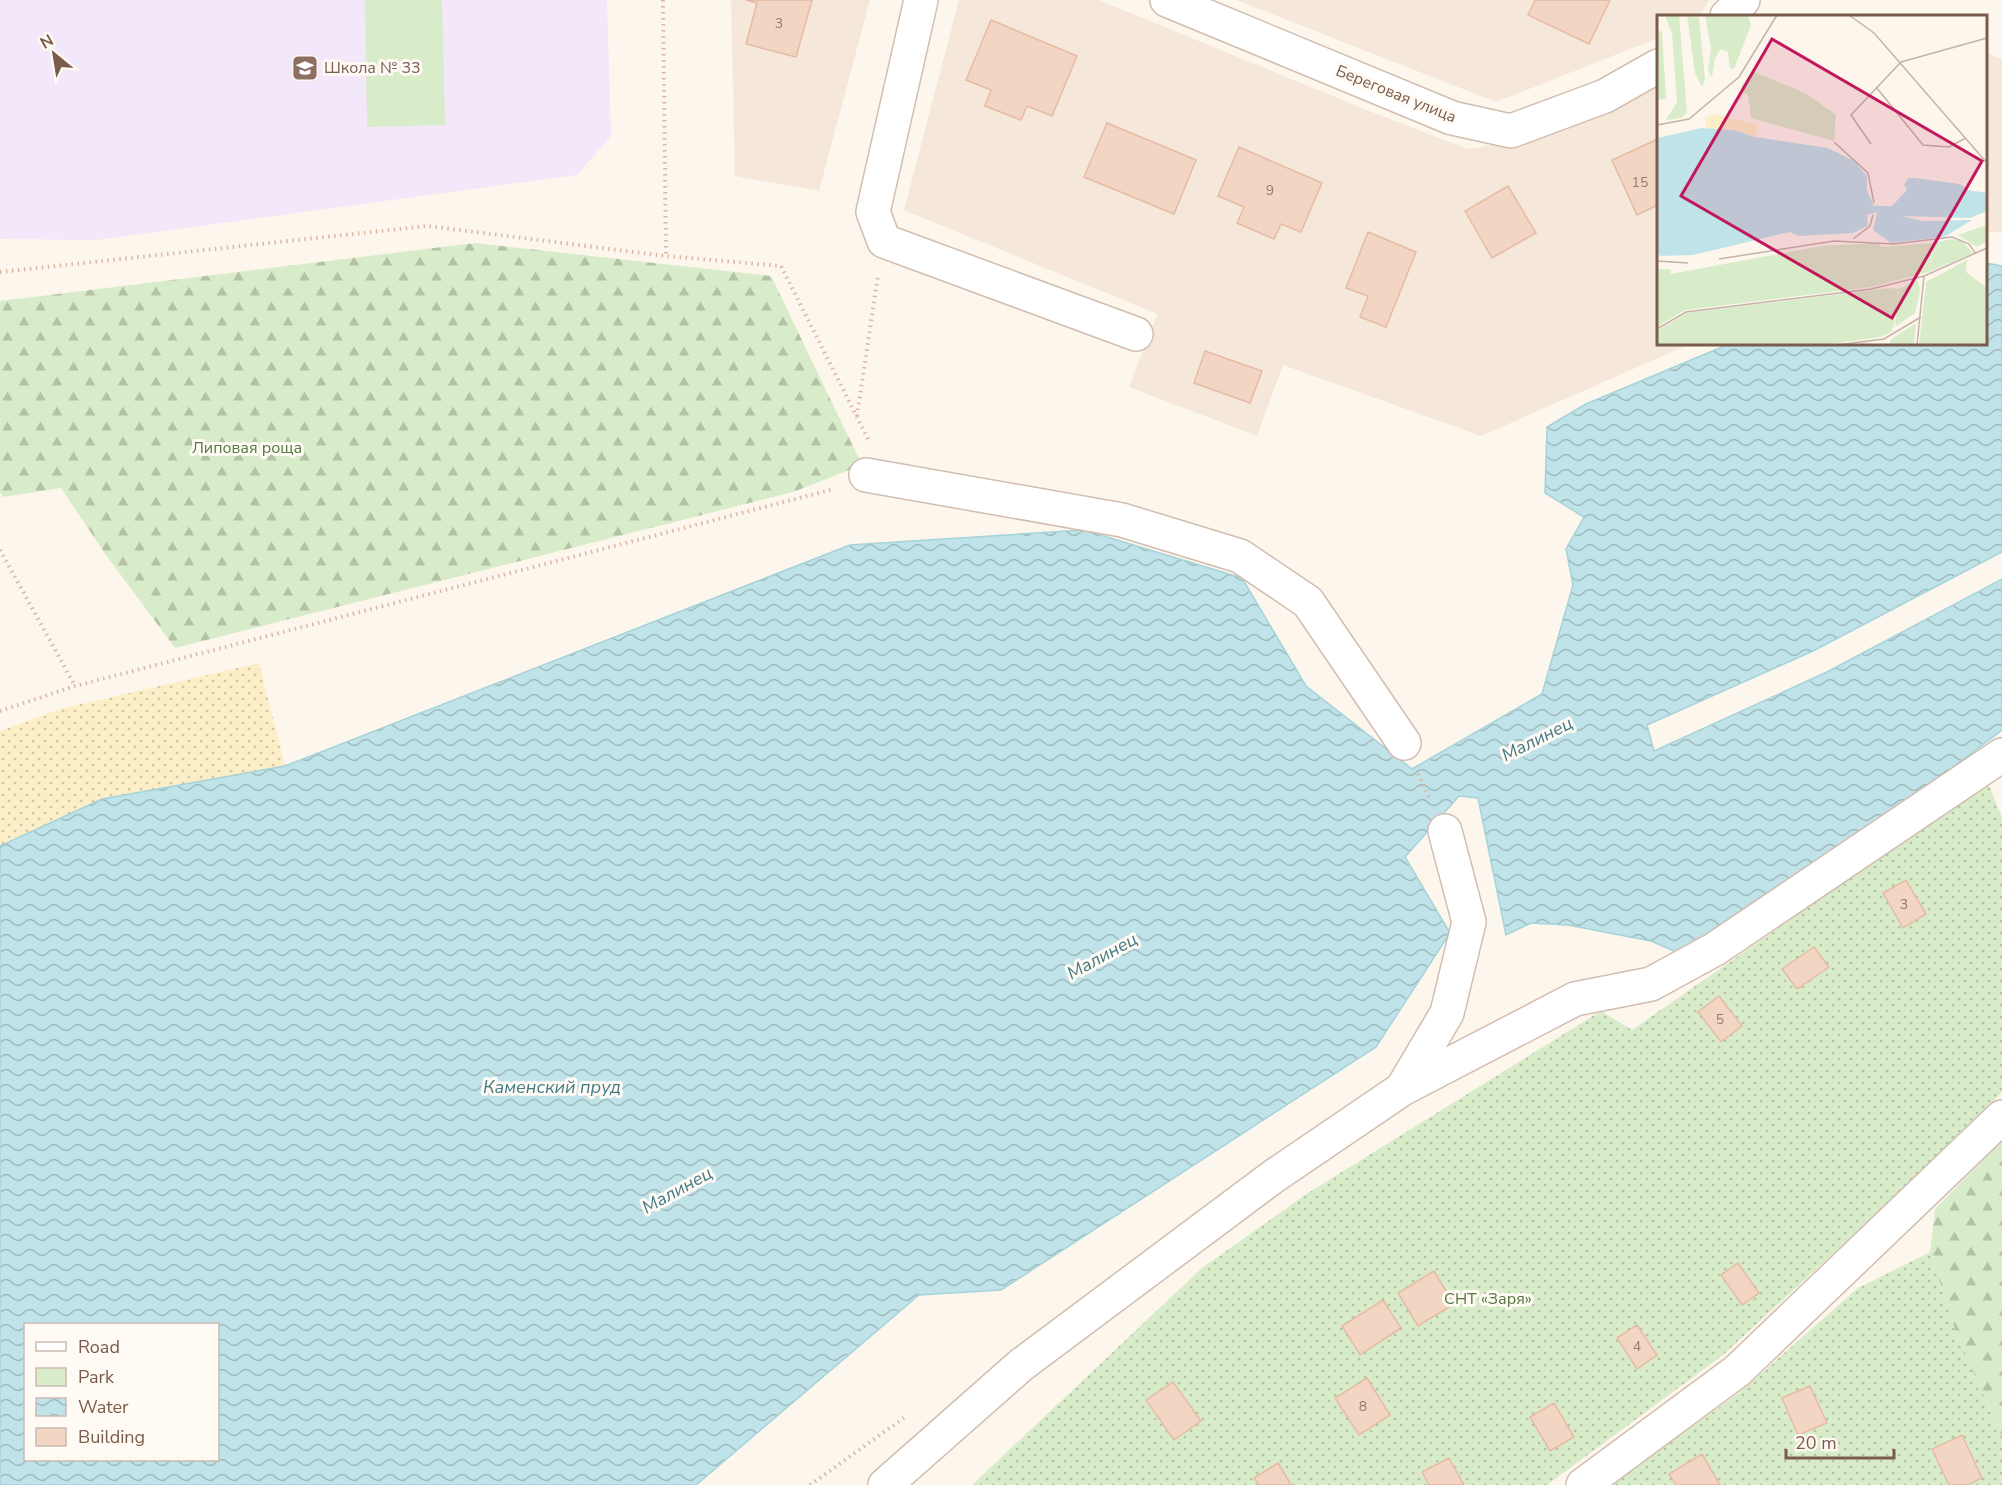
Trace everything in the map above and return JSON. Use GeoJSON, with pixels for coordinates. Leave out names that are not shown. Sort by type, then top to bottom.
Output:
{"type":"FeatureCollection","features":[{"type":"Feature","properties":{"kind":"street"},"geometry":{"type":"LineString","coordinates":[[921,0],[873,212],[884,241],[1136,334]]}},
{"type":"Feature","properties":{"kind":"street","name":"Береговая улица"},"geometry":{"type":"LineString","coordinates":[[1167,0],[1452,118],[1510,131],[1605,96],[1657,67]]}},
{"type":"Feature","properties":{"kind":"street"},"geometry":{"type":"LineString","coordinates":[[1728,15],[1743,0]]}},
{"type":"Feature","properties":{"kind":"street"},"geometry":{"type":"LineString","coordinates":[[866,475],[1122,520],[1239,556],[1308,602],[1404,743]]}},
{"type":"Feature","properties":{"kind":"street"},"geometry":{"type":"LineString","coordinates":[[885,1485],[1021,1365],[1274,1176],[1402,1089],[1575,999],[1651,984],[1715,949],[2002,755]]}},
{"type":"Feature","properties":{"kind":"street"},"geometry":{"type":"LineString","coordinates":[[1402,1089],[1447,1013],[1469,922],[1444,831]]}},
{"type":"Feature","properties":{"kind":"street"},"geometry":{"type":"LineString","coordinates":[[1583,1485],[1737,1371],[2002,1117]]}},
{"type":"Feature","properties":{"kind":"path"},"geometry":{"type":"LineString","coordinates":[[663,0],[666,256]]}},
{"type":"Feature","properties":{"kind":"path"},"geometry":{"type":"LineString","coordinates":[[0,272],[427,226],[666,256],[781,266],[872,447],[866,475],[855,482],[825,492],[75,686],[0,711]]}},
{"type":"Feature","properties":{"kind":"path"},"geometry":{"type":"LineString","coordinates":[[857,417],[884,241]]}},
{"type":"Feature","properties":{"kind":"path"},"geometry":{"type":"LineString","coordinates":[[0,550],[75,686]]}},
{"type":"Feature","properties":{"kind":"path"},"geometry":{"type":"LineString","coordinates":[[1404,743],[1444,831]]}},
{"type":"Feature","properties":{"kind":"shaded area","name":"Школа № 33"},"geometry":{"type":"Polygon","coordinates":[[[0,0],[607,0],[611,136],[577,175],[97,240],[0,239],[0,0]]]}},
{"type":"Feature","properties":{"kind":"shaded area"},"geometry":{"type":"Polygon","coordinates":[[[731,0],[870,0],[819,191],[735,176],[731,0]]]}},
{"type":"Feature","properties":{"kind":"shaded area"},"geometry":{"type":"Polygon","coordinates":[[[959,0],[1099,0],[1369,111],[1468,149],[1559,133],[1657,81],[1657,345],[1688,345],[1481,436],[1283,365],[1257,436],[1129,387],[1157,314],[904,210],[959,0]]]}},
{"type":"Feature","properties":{"kind":"shaded area"},"geometry":{"type":"Polygon","coordinates":[[[1236,0],[1709,0],[1701,15],[1657,15],[1657,38],[1496,102],[1236,0]]]}},
{"type":"Feature","properties":{"kind":"shaded area"},"geometry":{"type":"Polygon","coordinates":[[[1987,53],[2002,59],[2002,232],[1987,232],[1987,53]]]}},
{"type":"Feature","properties":{"kind":"green space"},"geometry":{"type":"Polygon","coordinates":[[[365,0],[442,0],[445,125],[367,127],[365,0]]]}},
{"type":"Feature","properties":{"kind":"green space","name":"Липовая роща"},"geometry":{"type":"Polygon","coordinates":[[[475,243],[771,276],[862,465],[793,492],[175,648],[106,555],[61,488],[3,497],[0,492],[0,301],[475,243]]]}},
{"type":"Feature","properties":{"kind":"green space","name":"СНТ «Заря»"},"geometry":{"type":"Polygon","coordinates":[[[1989,785],[2002,818],[2002,1092],[1948,1148],[1723,1355],[1547,1485],[972,1485],[1202,1268],[1308,1193],[1601,1011],[1632,1030],[1859,872],[1989,785]]]}},
{"type":"Feature","properties":{"kind":"green space"},"geometry":{"type":"Polygon","coordinates":[[[2002,1141],[2002,1437],[1956,1332],[1930,1252],[1935,1209],[2002,1141]]]}},
{"type":"Feature","properties":{"kind":"green space"},"geometry":{"type":"Polygon","coordinates":[[[1930,1252],[1956,1332],[2002,1437],[2002,1485],[1611,1485],[1739,1393],[1858,1288],[1930,1252]]]}},
{"type":"Feature","properties":{"kind":"sand"},"geometry":{"type":"Polygon","coordinates":[[[259,663],[285,766],[102,799],[0,846],[0,731],[60,709],[259,663]]]}},
{"type":"Feature","properties":{"kind":"water","name":"Каменский пруд"},"geometry":{"type":"Polygon","coordinates":[[[1987,263],[2002,266],[2002,552],[1813,651],[1647,725],[1654,751],[1827,672],[2002,579],[2002,730],[1875,826],[1685,956],[1651,941],[1568,925],[1531,923],[1506,935],[1478,798],[1459,796],[1405,857],[1450,933],[1376,1047],[1001,1290],[919,1295],[696,1485],[0,1485],[0,846],[102,799],[285,766],[850,545],[1084,530],[1242,578],[1306,686],[1412,769],[1542,694],[1573,585],[1566,549],[1584,517],[1545,493],[1547,427],[1586,404],[1727,345],[1987,345],[1987,263]]]}},
{"type":"Feature","properties":{"kind":"building"},"geometry":{"type":"Polygon","coordinates":[[[746,0],[812,0],[796,57],[746,44],[757,3],[746,0]]]}},
{"type":"Feature","properties":{"kind":"building"},"geometry":{"type":"Polygon","coordinates":[[[1535,0],[1610,0],[1589,44],[1528,15],[1535,0]]]}},
{"type":"Feature","properties":{"kind":"building"},"geometry":{"type":"Polygon","coordinates":[[[991,20],[1077,56],[1052,116],[1027,106],[1021,120],[985,106],[991,90],[966,80],[991,20]]]}},
{"type":"Feature","properties":{"kind":"building"},"geometry":{"type":"Polygon","coordinates":[[[1107,123],[1196,160],[1174,214],[1084,177],[1107,123]]]}},
{"type":"Feature","properties":{"kind":"building"},"geometry":{"type":"Polygon","coordinates":[[[1657,139],[1657,205],[1637,215],[1612,160],[1657,139]]]}},
{"type":"Feature","properties":{"kind":"building"},"geometry":{"type":"Polygon","coordinates":[[[1239,147],[1322,183],[1301,232],[1281,224],[1274,239],[1237,223],[1244,207],[1218,196],[1239,147]]]}},
{"type":"Feature","properties":{"kind":"building"},"geometry":{"type":"Polygon","coordinates":[[[1508,186],[1536,233],[1492,258],[1465,211],[1508,186]]]}},
{"type":"Feature","properties":{"kind":"building"},"geometry":{"type":"Polygon","coordinates":[[[1368,232],[1416,252],[1386,327],[1360,317],[1368,296],[1346,288],[1368,232]]]}},
{"type":"Feature","properties":{"kind":"building"},"geometry":{"type":"Polygon","coordinates":[[[1205,351],[1262,371],[1250,403],[1194,383],[1205,351]]]}},
{"type":"Feature","properties":{"kind":"building"},"geometry":{"type":"Polygon","coordinates":[[[1906,880],[1926,914],[1903,928],[1883,893],[1906,880]]]}},
{"type":"Feature","properties":{"kind":"building"},"geometry":{"type":"Polygon","coordinates":[[[1814,947],[1829,967],[1797,989],[1782,969],[1814,947]]]}},
{"type":"Feature","properties":{"kind":"building"},"geometry":{"type":"Polygon","coordinates":[[[1719,996],[1742,1026],[1721,1042],[1698,1012],[1719,996]]]}},
{"type":"Feature","properties":{"kind":"building"},"geometry":{"type":"Polygon","coordinates":[[[1738,1263],[1759,1293],[1742,1305],[1721,1275],[1738,1263]]]}},
{"type":"Feature","properties":{"kind":"building"},"geometry":{"type":"Polygon","coordinates":[[[1434,1271],[1454,1304],[1418,1326],[1398,1293],[1434,1271]]]}},
{"type":"Feature","properties":{"kind":"building"},"geometry":{"type":"Polygon","coordinates":[[[1383,1300],[1401,1328],[1360,1355],[1342,1326],[1383,1300]]]}},
{"type":"Feature","properties":{"kind":"building"},"geometry":{"type":"Polygon","coordinates":[[[1637,1325],[1657,1355],[1637,1369],[1617,1338],[1637,1325]]]}},
{"type":"Feature","properties":{"kind":"building"},"geometry":{"type":"Polygon","coordinates":[[[1367,1378],[1390,1415],[1359,1435],[1335,1398],[1367,1378]]]}},
{"type":"Feature","properties":{"kind":"building"},"geometry":{"type":"Polygon","coordinates":[[[1173,1382],[1201,1421],[1174,1440],[1146,1400],[1173,1382]]]}},
{"type":"Feature","properties":{"kind":"building"},"geometry":{"type":"Polygon","coordinates":[[[1810,1386],[1827,1423],[1798,1435],[1782,1398],[1810,1386]]]}},
{"type":"Feature","properties":{"kind":"building"},"geometry":{"type":"Polygon","coordinates":[[[1554,1403],[1574,1437],[1550,1451],[1530,1417],[1554,1403]]]}},
{"type":"Feature","properties":{"kind":"building"},"geometry":{"type":"Polygon","coordinates":[[[1962,1435],[1982,1478],[1968,1485],[1949,1485],[1932,1449],[1962,1435]]]}},
{"type":"Feature","properties":{"kind":"building"},"geometry":{"type":"Polygon","coordinates":[[[1702,1454],[1720,1485],[1676,1485],[1669,1474],[1702,1454]]]}},
{"type":"Feature","properties":{"kind":"building"},"geometry":{"type":"Polygon","coordinates":[[[1449,1458],[1464,1485],[1429,1485],[1422,1472],[1449,1458]]]}},
{"type":"Feature","properties":{"kind":"building"},"geometry":{"type":"Polygon","coordinates":[[[1278,1463],[1291,1485],[1259,1485],[1254,1478],[1278,1463]]]}},
{"type":"Feature","properties":{"kind":"place","name":"Школа № 33"},"geometry":{"type":"Point","coordinates":[305,68]}},
{"type":"Feature","properties":{"kind":"water label","name":"Малинец"},"geometry":{"type":"Point","coordinates":[1537,739]}},
{"type":"Feature","properties":{"kind":"water label","name":"Малинец"},"geometry":{"type":"Point","coordinates":[1102,956]}},
{"type":"Feature","properties":{"kind":"water label","name":"Малинец"},"geometry":{"type":"Point","coordinates":[677,1190]}}]}
